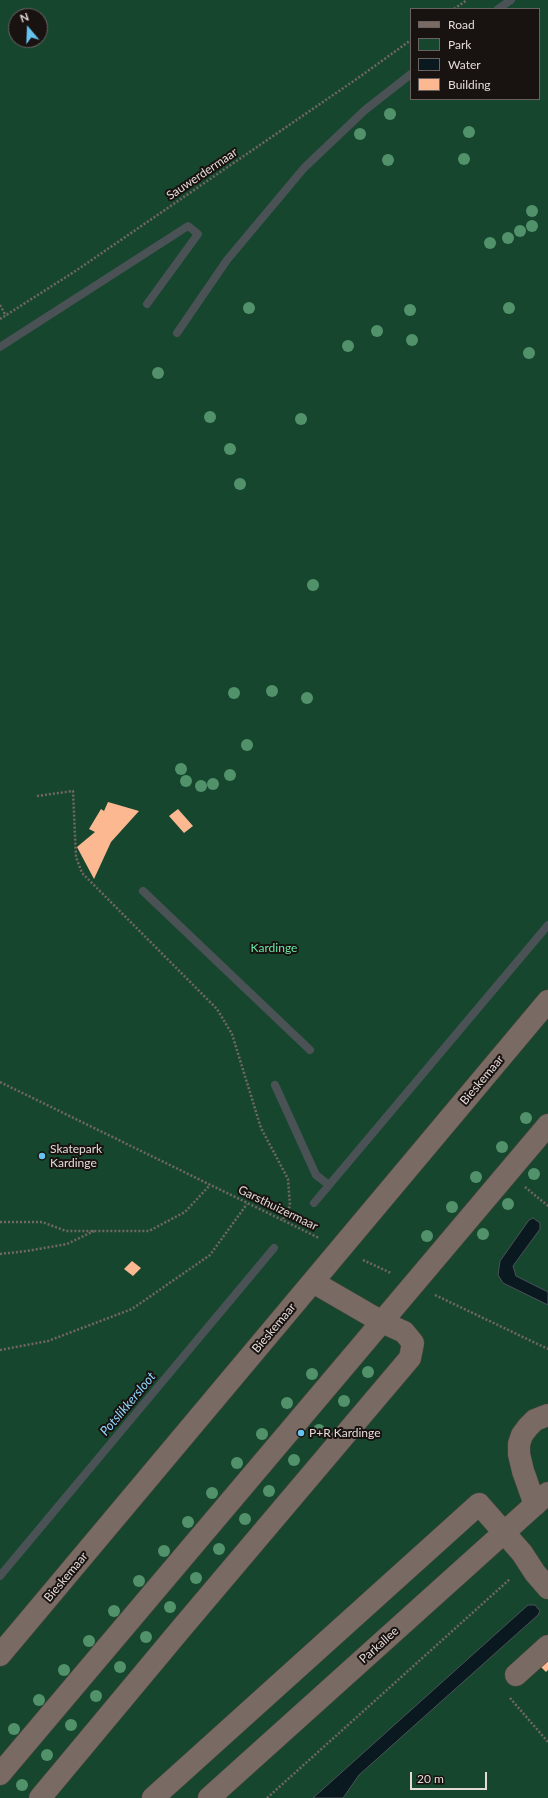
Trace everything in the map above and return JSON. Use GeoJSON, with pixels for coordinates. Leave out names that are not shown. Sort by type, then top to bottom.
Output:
{"type":"FeatureCollection","features":[{"type":"Feature","properties":{"kind":"lane","name":"Bieskemaar"},"geometry":{"type":"LineString","coordinates":[[0,1655],[548,1001]]}},
{"type":"Feature","properties":{"kind":"lane"},"geometry":{"type":"LineString","coordinates":[[0,1774],[548,1125]]}},
{"type":"Feature","properties":{"kind":"lane"},"geometry":{"type":"LineString","coordinates":[[40,1798],[410,1358],[413,1343],[404,1332],[382,1322],[313,1282]]}},
{"type":"Feature","properties":{"kind":"lane"},"geometry":{"type":"LineString","coordinates":[[542,1499],[524,1471],[519,1454],[522,1435],[535,1420],[548,1415]]}},
{"type":"Feature","properties":{"kind":"lane","name":"Parkallee"},"geometry":{"type":"LineString","coordinates":[[209,1798],[542,1499]]}},
{"type":"Feature","properties":{"kind":"lane"},"geometry":{"type":"LineString","coordinates":[[153,1798],[479,1504],[522,1553],[548,1588]]}},
{"type":"Feature","properties":{"kind":"lane"},"geometry":{"type":"LineString","coordinates":[[516,1675],[548,1646]]}},
{"type":"Feature","properties":{"kind":"path"},"geometry":{"type":"LineString","coordinates":[[455,8],[467,0]]}},
{"type":"Feature","properties":{"kind":"path","name":"Sauwerdermaar"},"geometry":{"type":"LineString","coordinates":[[0,319],[78,270],[410,41]]}},
{"type":"Feature","properties":{"kind":"path"},"geometry":{"type":"LineString","coordinates":[[0,305],[6,316]]}},
{"type":"Feature","properties":{"kind":"path"},"geometry":{"type":"LineString","coordinates":[[36,796],[73,792],[76,857],[82,873],[217,1009],[232,1034],[261,1128],[288,1179],[290,1206],[282,1221]]}},
{"type":"Feature","properties":{"kind":"path","name":"Garsthuizermaar"},"geometry":{"type":"LineString","coordinates":[[0,1082],[247,1204],[548,1349]]}},
{"type":"Feature","properties":{"kind":"path"},"geometry":{"type":"LineString","coordinates":[[0,1222],[42,1222],[66,1230],[149,1231],[185,1212],[210,1185]]}},
{"type":"Feature","properties":{"kind":"path"},"geometry":{"type":"LineString","coordinates":[[0,1350],[48,1341],[132,1309],[210,1255],[247,1204]]}},
{"type":"Feature","properties":{"kind":"path"},"geometry":{"type":"LineString","coordinates":[[0,1254],[67,1244],[96,1231]]}},
{"type":"Feature","properties":{"kind":"path"},"geometry":{"type":"LineString","coordinates":[[267,1798],[528,1562]]}},
{"type":"Feature","properties":{"kind":"path"},"geometry":{"type":"LineString","coordinates":[[516,1675],[501,1688],[548,1742]]}},
{"type":"Feature","properties":{"kind":"green space","name":"Kardinge"},"geometry":{"type":"Polygon","coordinates":[[[0,0],[548,0],[548,1798],[0,1798],[0,0]]]}},
{"type":"Feature","properties":{"kind":"water"},"geometry":{"type":"Polygon","coordinates":[[[533,1218],[540,1223],[540,1229],[513,1266],[516,1276],[548,1292],[548,1305],[503,1283],[498,1275],[500,1261],[529,1220],[533,1218]]]}},
{"type":"Feature","properties":{"kind":"water"},"geometry":{"type":"Polygon","coordinates":[[[528,1605],[535,1605],[540,1611],[538,1615],[359,1775],[343,1798],[313,1798],[528,1605]]]}},
{"type":"Feature","properties":{"kind":"building"},"geometry":{"type":"Polygon","coordinates":[[[108,802],[139,811],[111,842],[94,879],[77,847],[95,832],[89,829],[101,809],[104,811],[108,802]]]}},
{"type":"Feature","properties":{"kind":"building"},"geometry":{"type":"Polygon","coordinates":[[[178,809],[193,826],[184,833],[169,816],[178,809]]]}},
{"type":"Feature","properties":{"kind":"building"},"geometry":{"type":"Polygon","coordinates":[[[132,1261],[141,1268],[133,1276],[124,1269],[132,1261]]]}},
{"type":"Feature","properties":{"kind":"building"},"geometry":{"type":"Polygon","coordinates":[[[548,1657],[548,1670],[546,1672],[539,1665],[548,1657]]]}},
{"type":"Feature","properties":{"kind":"waterway"},"geometry":{"type":"LineString","coordinates":[[499,8],[511,0]]}},
{"type":"Feature","properties":{"kind":"waterway"},"geometry":{"type":"LineString","coordinates":[[177,333],[227,260],[304,168],[365,110],[410,75]]}},
{"type":"Feature","properties":{"kind":"waterway"},"geometry":{"type":"LineString","coordinates":[[0,347],[188,226],[198,234],[147,304]]}},
{"type":"Feature","properties":{"kind":"waterway"},"geometry":{"type":"LineString","coordinates":[[143,891],[310,1050]]}},
{"type":"Feature","properties":{"kind":"waterway"},"geometry":{"type":"LineString","coordinates":[[314,1203],[548,925]]}},
{"type":"Feature","properties":{"kind":"waterway"},"geometry":{"type":"LineString","coordinates":[[275,1085],[316,1175],[329,1185]]}},
{"type":"Feature","properties":{"kind":"waterway","name":"Potslikkersloot"},"geometry":{"type":"LineString","coordinates":[[0,1576],[274,1248]]}},
{"type":"Feature","properties":{"kind":"place","name":"Skatepark Kardinge"},"geometry":{"type":"Point","coordinates":[42,1156]}},
{"type":"Feature","properties":{"kind":"place","name":"P+R Kardinge"},"geometry":{"type":"Point","coordinates":[301,1433]}}]}
